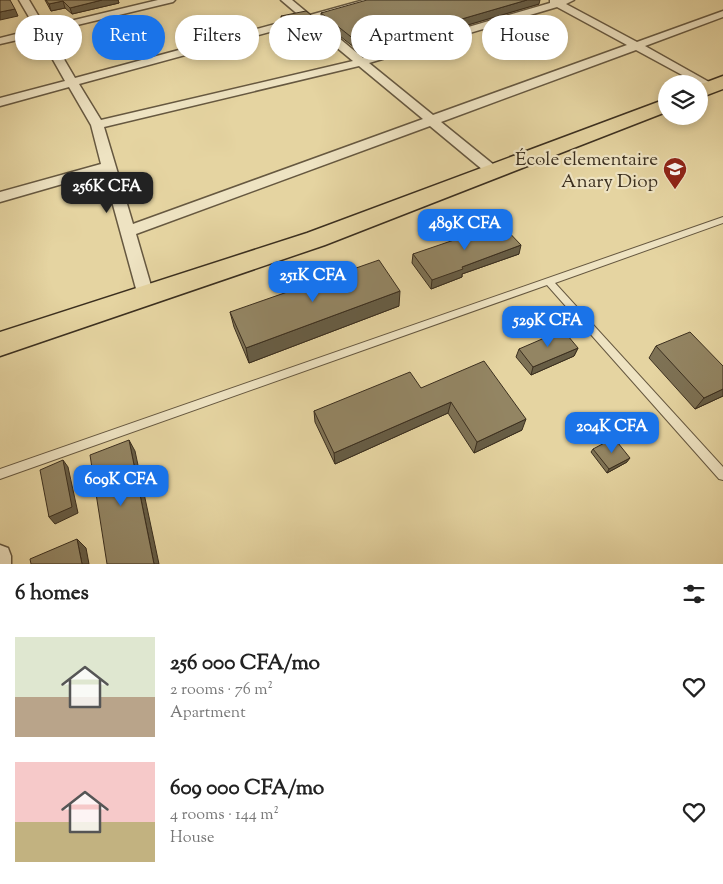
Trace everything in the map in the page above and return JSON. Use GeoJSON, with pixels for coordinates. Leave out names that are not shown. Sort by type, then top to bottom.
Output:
{"type":"FeatureCollection","features":[{"type":"Feature","properties":{"kind":"main road"},"geometry":{"type":"LineString","coordinates":[[0,344],[316,239],[658,108]]}},
{"type":"Feature","properties":{"kind":"street"},"geometry":{"type":"LineString","coordinates":[[24,0],[33,15]]}},
{"type":"Feature","properties":{"kind":"street"},"geometry":{"type":"LineString","coordinates":[[82,21],[170,0]]}},
{"type":"Feature","properties":{"kind":"street"},"geometry":{"type":"LineString","coordinates":[[286,0],[304,15]]}},
{"type":"Feature","properties":{"kind":"street"},"geometry":{"type":"LineString","coordinates":[[319,15],[375,0]]}},
{"type":"Feature","properties":{"kind":"street"},"geometry":{"type":"LineString","coordinates":[[97,124],[361,62],[559,1],[711,87]]}},
{"type":"Feature","properties":{"kind":"street"},"geometry":{"type":"LineString","coordinates":[[127,232],[723,14]]}},
{"type":"Feature","properties":{"kind":"street"},"geometry":{"type":"LineString","coordinates":[[0,102],[269,29]]}},
{"type":"Feature","properties":{"kind":"street"},"geometry":{"type":"LineString","coordinates":[[0,41],[15,37]]}},
{"type":"Feature","properties":{"kind":"street"},"geometry":{"type":"LineString","coordinates":[[341,45],[494,172]]}},
{"type":"Feature","properties":{"kind":"street"},"geometry":{"type":"LineString","coordinates":[[59,60],[97,124],[146,296]]}},
{"type":"Feature","properties":{"kind":"street"},"geometry":{"type":"LineString","coordinates":[[0,197],[108,166]]}},
{"type":"Feature","properties":{"kind":"street"},"geometry":{"type":"LineString","coordinates":[[0,556],[0,564]]}},
{"type":"Feature","properties":{"kind":"lane"},"geometry":{"type":"LineString","coordinates":[[0,474],[723,220]]}},
{"type":"Feature","properties":{"kind":"lane"},"geometry":{"type":"LineString","coordinates":[[548,281],[723,475]]}},
{"type":"Feature","properties":{"kind":"building"},"geometry":{"type":"Polygon","coordinates":[[[0,0],[10,0],[15,9],[0,12],[0,0]]]}},
{"type":"Feature","properties":{"kind":"building"},"geometry":{"type":"Polygon","coordinates":[[[46,0],[102,0],[70,8],[63,1],[49,4],[46,0]]]}},
{"type":"Feature","properties":{"kind":"building"},"geometry":{"type":"Polygon","coordinates":[[[367,0],[527,0],[472,16],[351,15],[351,37],[341,29],[341,15],[324,15],[321,13],[367,0]]]}},
{"type":"Feature","properties":{"kind":"building"},"geometry":{"type":"Polygon","coordinates":[[[306,11],[311,15],[286,15],[306,11]]]}},
{"type":"Feature","properties":{"kind":"building"},"geometry":{"type":"Polygon","coordinates":[[[501,224],[521,245],[432,280],[413,254],[501,224]]]}},
{"type":"Feature","properties":{"kind":"building"},"geometry":{"type":"Polygon","coordinates":[[[379,260],[400,291],[246,348],[230,312],[379,260]]]}},
{"type":"Feature","properties":{"kind":"building"},"geometry":{"type":"Polygon","coordinates":[[[563,330],[578,348],[533,367],[519,349],[563,330]]]}},
{"type":"Feature","properties":{"kind":"building"},"geometry":{"type":"Polygon","coordinates":[[[690,332],[723,366],[723,389],[704,398],[656,346],[690,332]]]}},
{"type":"Feature","properties":{"kind":"building"},"geometry":{"type":"Polygon","coordinates":[[[484,361],[526,419],[477,442],[451,402],[334,453],[314,411],[410,372],[421,388],[484,361]]]}},
{"type":"Feature","properties":{"kind":"building"},"geometry":{"type":"Polygon","coordinates":[[[614,438],[630,458],[609,469],[593,449],[614,438]]]}},
{"type":"Feature","properties":{"kind":"building"},"geometry":{"type":"Polygon","coordinates":[[[129,440],[154,564],[107,564],[90,455],[129,440]]]}},
{"type":"Feature","properties":{"kind":"building"},"geometry":{"type":"Polygon","coordinates":[[[63,460],[72,507],[49,517],[40,470],[63,460]]]}},
{"type":"Feature","properties":{"kind":"building"},"geometry":{"type":"Polygon","coordinates":[[[77,539],[82,564],[31,564],[30,559],[77,539]]]}},
{"type":"Feature","properties":{"kind":"place","name":"École elementaire Anary Diop"},"geometry":{"type":"Point","coordinates":[675,190]}}]}
